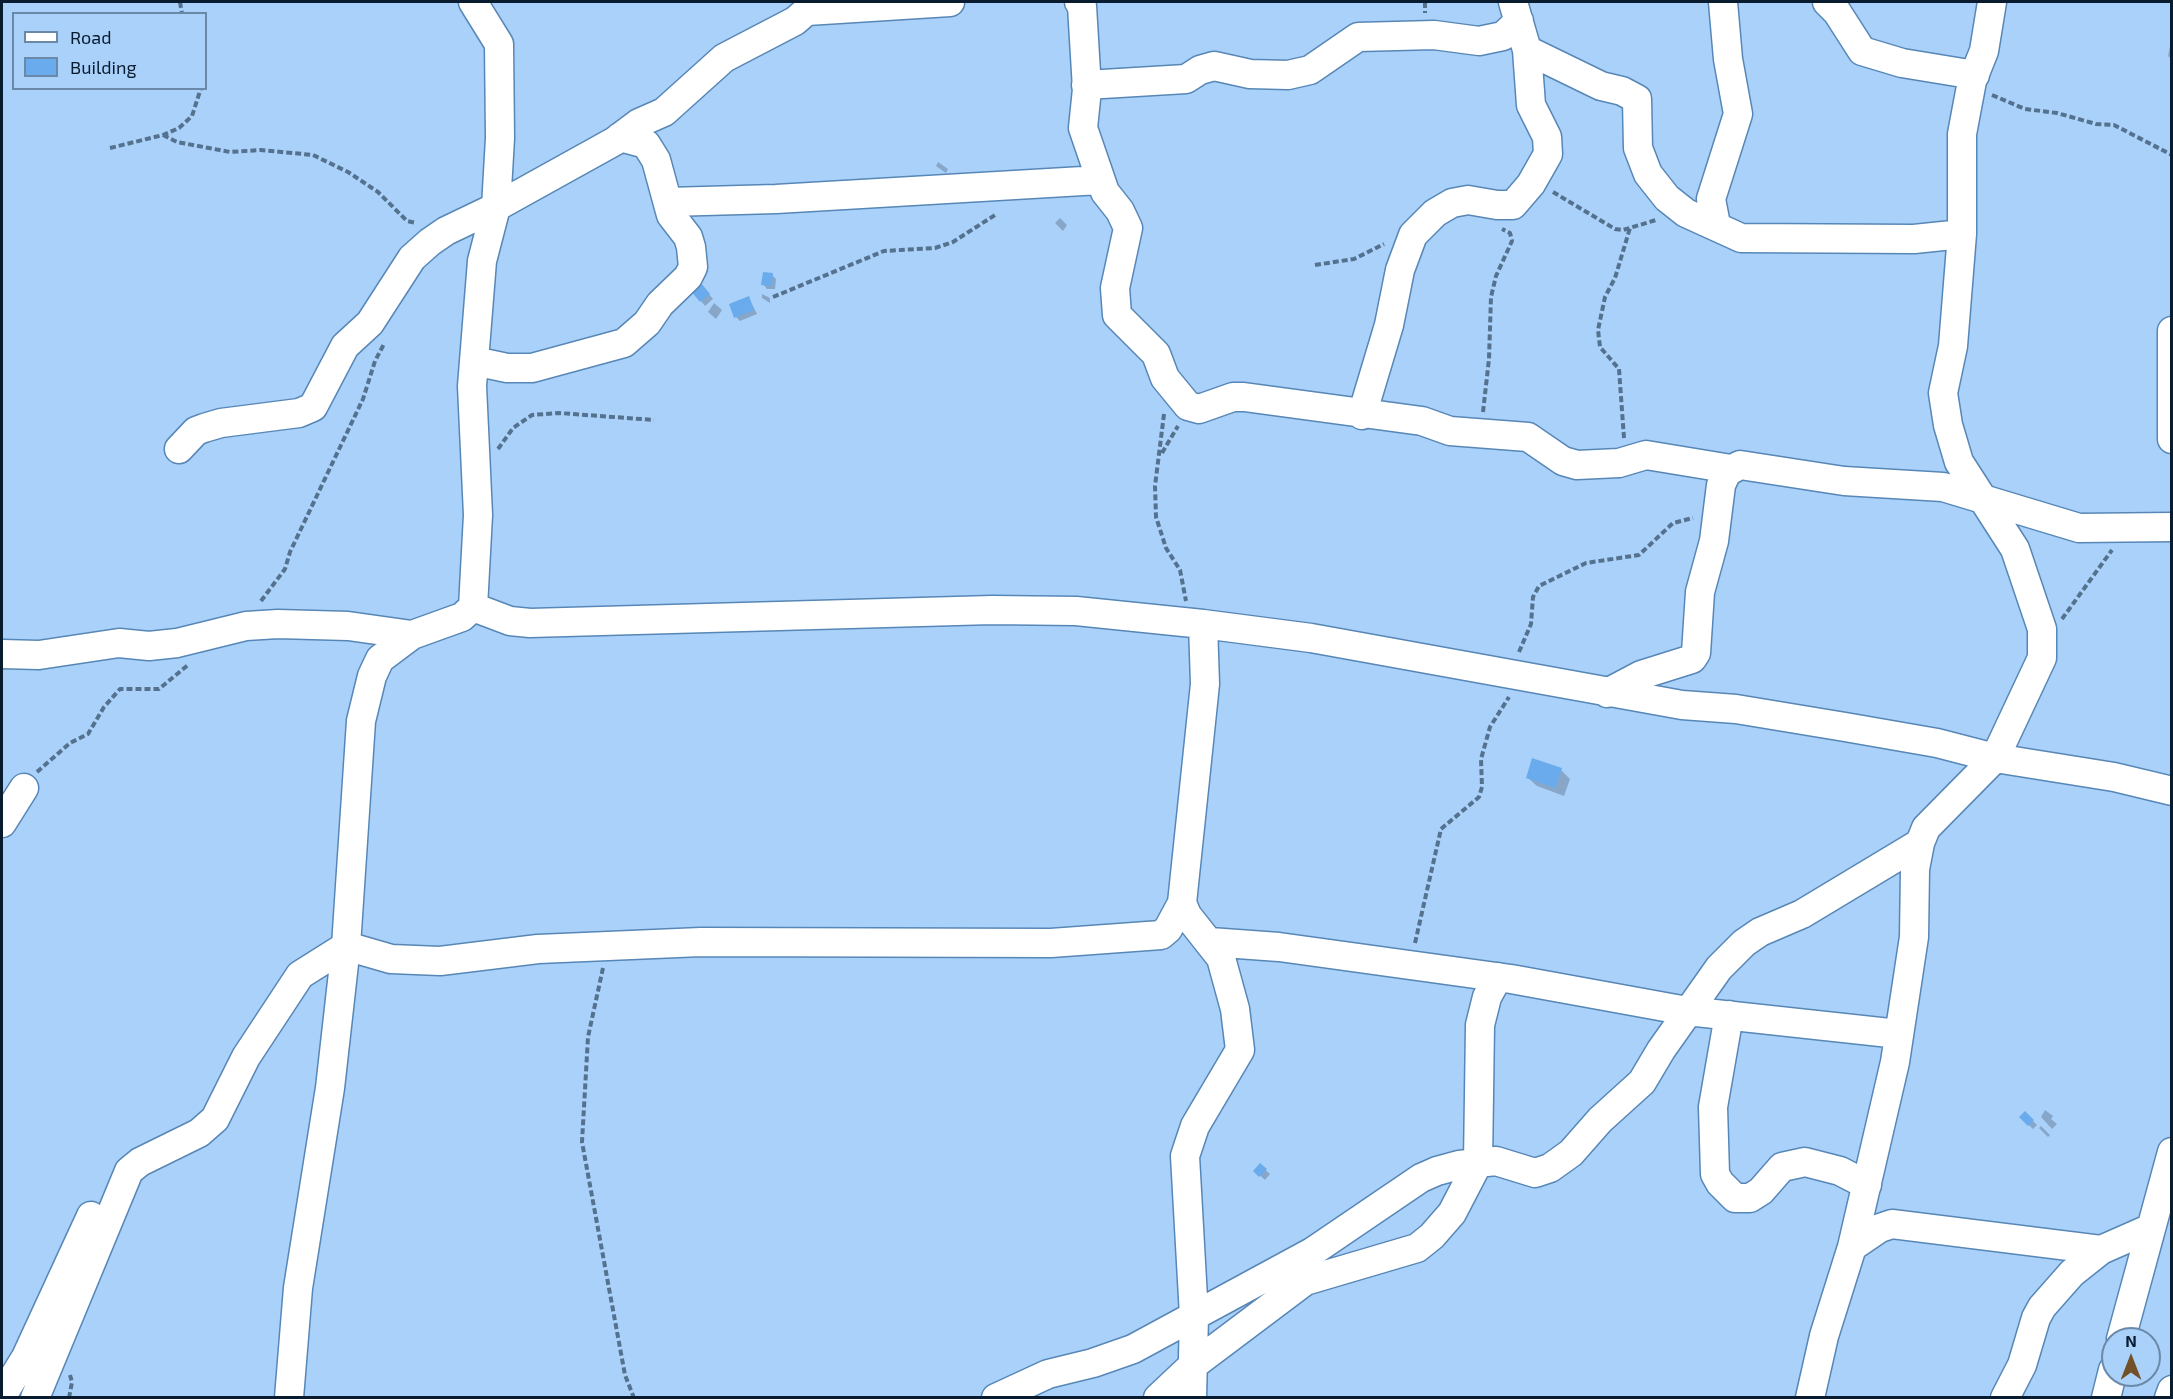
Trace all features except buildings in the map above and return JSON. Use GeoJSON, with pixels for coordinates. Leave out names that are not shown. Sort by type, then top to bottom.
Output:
{"type":"FeatureCollection","features":[{"type":"Feature","properties":{"kind":"street"},"geometry":{"type":"LineString","coordinates":[[289,1398],[298,1288],[330,1088],[346,946],[361,721],[372,676],[380,659],[412,635],[462,617],[473,607],[478,515],[472,387],[482,261],[496,207],[500,138],[499,44],[473,2]]}},
{"type":"Feature","properties":{"kind":"street"},"geometry":{"type":"LineString","coordinates":[[179,449],[196,431],[204,428],[221,423],[299,413],[313,407],[329,372],[345,346],[370,323],[412,258],[446,231],[496,207],[674,105],[724,58],[785,27],[812,6],[951,2]]}},
{"type":"Feature","properties":{"kind":"street"},"geometry":{"type":"LineString","coordinates":[[1078,2],[1082,6],[1086,85],[1083,128],[1100,180],[1128,228],[1115,288],[1117,315],[1156,354],[1166,378],[1180,398],[1195,409],[1233,397],[1244,397],[1362,415],[1422,421],[1450,431],[1528,437],[1563,461],[1577,465],[1619,463],[1646,455],[1731,469],[1754,465],[1844,481],[1943,487],[2070,526],[2172,527]]}},
{"type":"Feature","properties":{"kind":"street"},"geometry":{"type":"LineString","coordinates":[[1716,225],[1711,199],[1738,114],[1728,59],[1723,2]]}},
{"type":"Feature","properties":{"kind":"street"},"geometry":{"type":"LineString","coordinates":[[1827,2],[1837,12],[1862,51],[1973,82]]}},
{"type":"Feature","properties":{"kind":"street"},"geometry":{"type":"LineString","coordinates":[[1810,1398],[1824,1336],[1852,1247],[1899,1034],[1914,937],[1915,869],[1920,843],[1926,828],[1995,758],[2042,658],[2042,629],[2015,549],[1987,502],[1959,462],[1948,425],[1943,393],[1953,346],[1962,234],[1962,134],[1973,82],[1984,51],[1992,2]]}},
{"type":"Feature","properties":{"kind":"street"},"geometry":{"type":"LineString","coordinates":[[1086,85],[1186,79],[1200,70],[1214,66],[1250,74],[1288,75],[1310,70],[1358,37],[1434,35],[1479,41],[1491,40],[1509,33],[1516,11]]}},
{"type":"Feature","properties":{"kind":"street"},"geometry":{"type":"LineString","coordinates":[[1362,415],[1389,325],[1400,270],[1413,235],[1435,213],[1452,204],[1468,200],[1513,205],[1535,178],[1548,154],[1548,144],[1531,105],[1527,50],[1516,11]]}},
{"type":"Feature","properties":{"kind":"street"},"geometry":{"type":"LineString","coordinates":[[1527,50],[1590,81],[1622,91],[1637,99],[1638,148],[1648,174],[1666,198],[1686,213],[1742,238],[1914,239],[1962,234]]}},
{"type":"Feature","properties":{"kind":"street"},"geometry":{"type":"LineString","coordinates":[[664,189],[662,145],[674,105]]}},
{"type":"Feature","properties":{"kind":"street"},"geometry":{"type":"LineString","coordinates":[[474,361],[507,368],[532,368],[624,343],[634,336],[660,304],[688,277],[693,267],[688,237],[671,215],[656,160],[646,144],[620,137]]}},
{"type":"Feature","properties":{"kind":"street"},"geometry":{"type":"LineString","coordinates":[[664,189],[776,199],[1100,180]]}},
{"type":"Feature","properties":{"kind":"street"},"geometry":{"type":"LineString","coordinates":[[2172,331],[2172,439]]}},
{"type":"Feature","properties":{"kind":"street"},"geometry":{"type":"LineString","coordinates":[[1607,693],[1641,675],[1692,659],[1696,653],[1700,592],[1714,541],[1721,485],[1731,469]]}},
{"type":"Feature","properties":{"kind":"street"},"geometry":{"type":"LineString","coordinates":[[473,607],[510,621],[530,623],[992,610],[1076,611],[1196,623],[1311,638],[1607,693],[1845,727],[1937,743],[1995,758],[2114,777],[2172,791]]}},
{"type":"Feature","properties":{"kind":"street"},"geometry":{"type":"LineString","coordinates":[[32,1398],[51,1361],[129,1171],[140,1162],[199,1133],[215,1119],[246,1057],[300,975],[346,946],[391,959],[440,961],[538,949],[701,942],[1051,943],[1154,937],[1168,929],[1182,903],[1204,684],[1196,623]]}},
{"type":"Feature","properties":{"kind":"street"},"geometry":{"type":"LineString","coordinates":[[2,654],[39,656],[119,643],[149,645],[177,643],[246,627],[278,624],[348,627],[412,635]]}},
{"type":"Feature","properties":{"kind":"street"},"geometry":{"type":"LineString","coordinates":[[2,823],[24,788]]}},
{"type":"Feature","properties":{"kind":"street"},"geometry":{"type":"LineString","coordinates":[[996,1398],[1048,1374],[1093,1363],[1133,1349],[1312,1252],[1421,1178],[1459,1164],[1508,1162],[1539,1173],[1550,1168],[1571,1153],[1600,1120],[1642,1082],[1687,1011],[1719,968],[1744,943],[1760,932],[1802,914],[1920,843]]}},
{"type":"Feature","properties":{"kind":"street"},"geometry":{"type":"LineString","coordinates":[[1182,903],[1187,915],[1210,942],[1225,969],[1235,1009],[1240,1050],[1195,1126],[1185,1156],[1194,1316],[1192,1398]]}},
{"type":"Feature","properties":{"kind":"street"},"geometry":{"type":"LineString","coordinates":[[1210,942],[1279,947],[1498,977],[1687,1011],[1899,1034]]}},
{"type":"Feature","properties":{"kind":"street"},"geometry":{"type":"LineString","coordinates":[[1158,1398],[1192,1366],[1305,1281],[1326,1273],[1390,1257],[1426,1242],[1452,1212],[1478,1163],[1480,1025],[1487,997],[1498,977]]}},
{"type":"Feature","properties":{"kind":"street"},"geometry":{"type":"LineString","coordinates":[[1729,1015],[1713,1107],[1715,1174],[1719,1183],[1735,1198],[1750,1198],[1761,1191],[1782,1167],[1805,1162],[1840,1171],[1867,1185]]}},
{"type":"Feature","properties":{"kind":"street"},"geometry":{"type":"LineString","coordinates":[[2,1396],[26,1357],[114,1170],[126,1157],[185,1139]]}},
{"type":"Feature","properties":{"kind":"street"},"geometry":{"type":"LineString","coordinates":[[2124,1327],[2172,1152]]}},
{"type":"Feature","properties":{"kind":"street"},"geometry":{"type":"LineString","coordinates":[[1852,1247],[1880,1228],[1892,1224],[2101,1250]]}},
{"type":"Feature","properties":{"kind":"street"},"geometry":{"type":"LineString","coordinates":[[2005,1398],[2022,1365],[2036,1318],[2042,1307],[2072,1273],[2101,1250],[2151,1228]]}},
{"type":"Feature","properties":{"kind":"street"},"geometry":{"type":"LineString","coordinates":[[2169,1398],[2172,1390]]}},
{"type":"Feature","properties":{"kind":"path"},"geometry":{"type":"LineString","coordinates":[[1973,82],[2025,109],[2057,113],[2090,123],[2114,124],[2172,154]]}},
{"type":"Feature","properties":{"kind":"path"},"geometry":{"type":"LineString","coordinates":[[110,148],[163,135],[189,120],[200,90]]}},
{"type":"Feature","properties":{"kind":"path"},"geometry":{"type":"LineString","coordinates":[[163,135],[177,142],[230,152],[261,150],[313,156],[348,172],[378,192],[407,220],[446,231]]}},
{"type":"Feature","properties":{"kind":"path"},"geometry":{"type":"LineString","coordinates":[[1535,178],[1614,229],[1630,228],[1686,213]]}},
{"type":"Feature","properties":{"kind":"path"},"geometry":{"type":"LineString","coordinates":[[773,297],[884,251],[935,248],[953,242],[995,215]]}},
{"type":"Feature","properties":{"kind":"path"},"geometry":{"type":"LineString","coordinates":[[1472,432],[1485,410],[1491,297],[1496,276],[1512,241],[1510,233],[1500,228]]}},
{"type":"Feature","properties":{"kind":"path"},"geometry":{"type":"LineString","coordinates":[[1626,460],[1619,369],[1615,361],[1600,347],[1598,330],[1605,297],[1615,278],[1630,228]]}},
{"type":"Feature","properties":{"kind":"path"},"geometry":{"type":"LineString","coordinates":[[1315,265],[1354,259],[1374,251],[1389,240]]}},
{"type":"Feature","properties":{"kind":"path"},"geometry":{"type":"LineString","coordinates":[[259,604],[267,596],[285,568],[290,552],[363,399],[375,361],[388,337]]}},
{"type":"Feature","properties":{"kind":"path"},"geometry":{"type":"LineString","coordinates":[[1166,378],[1161,456],[1155,486],[1156,517],[1166,548],[1180,570],[1196,623]]}},
{"type":"Feature","properties":{"kind":"path"},"geometry":{"type":"LineString","coordinates":[[1161,456],[1180,422],[1195,409]]}},
{"type":"Feature","properties":{"kind":"path"},"geometry":{"type":"LineString","coordinates":[[476,471],[496,453],[513,428],[532,416],[559,413],[654,420]]}},
{"type":"Feature","properties":{"kind":"path"},"geometry":{"type":"LineString","coordinates":[[1410,965],[1441,829],[1479,797],[1482,787],[1481,759],[1490,727],[1520,677],[1519,650],[1532,624],[1533,597],[1539,586],[1586,563],[1639,555],[1659,534],[1683,519],[1718,516]]}},
{"type":"Feature","properties":{"kind":"path"},"geometry":{"type":"LineString","coordinates":[[2043,647],[2127,528]]}},
{"type":"Feature","properties":{"kind":"path"},"geometry":{"type":"LineString","coordinates":[[24,788],[70,743],[88,734],[104,707],[120,689],[159,689],[196,658]]}},
{"type":"Feature","properties":{"kind":"path"},"geometry":{"type":"LineString","coordinates":[[612,945],[595,993],[588,1037],[581,1125],[582,1142],[625,1375],[634,1398]]}}]}
